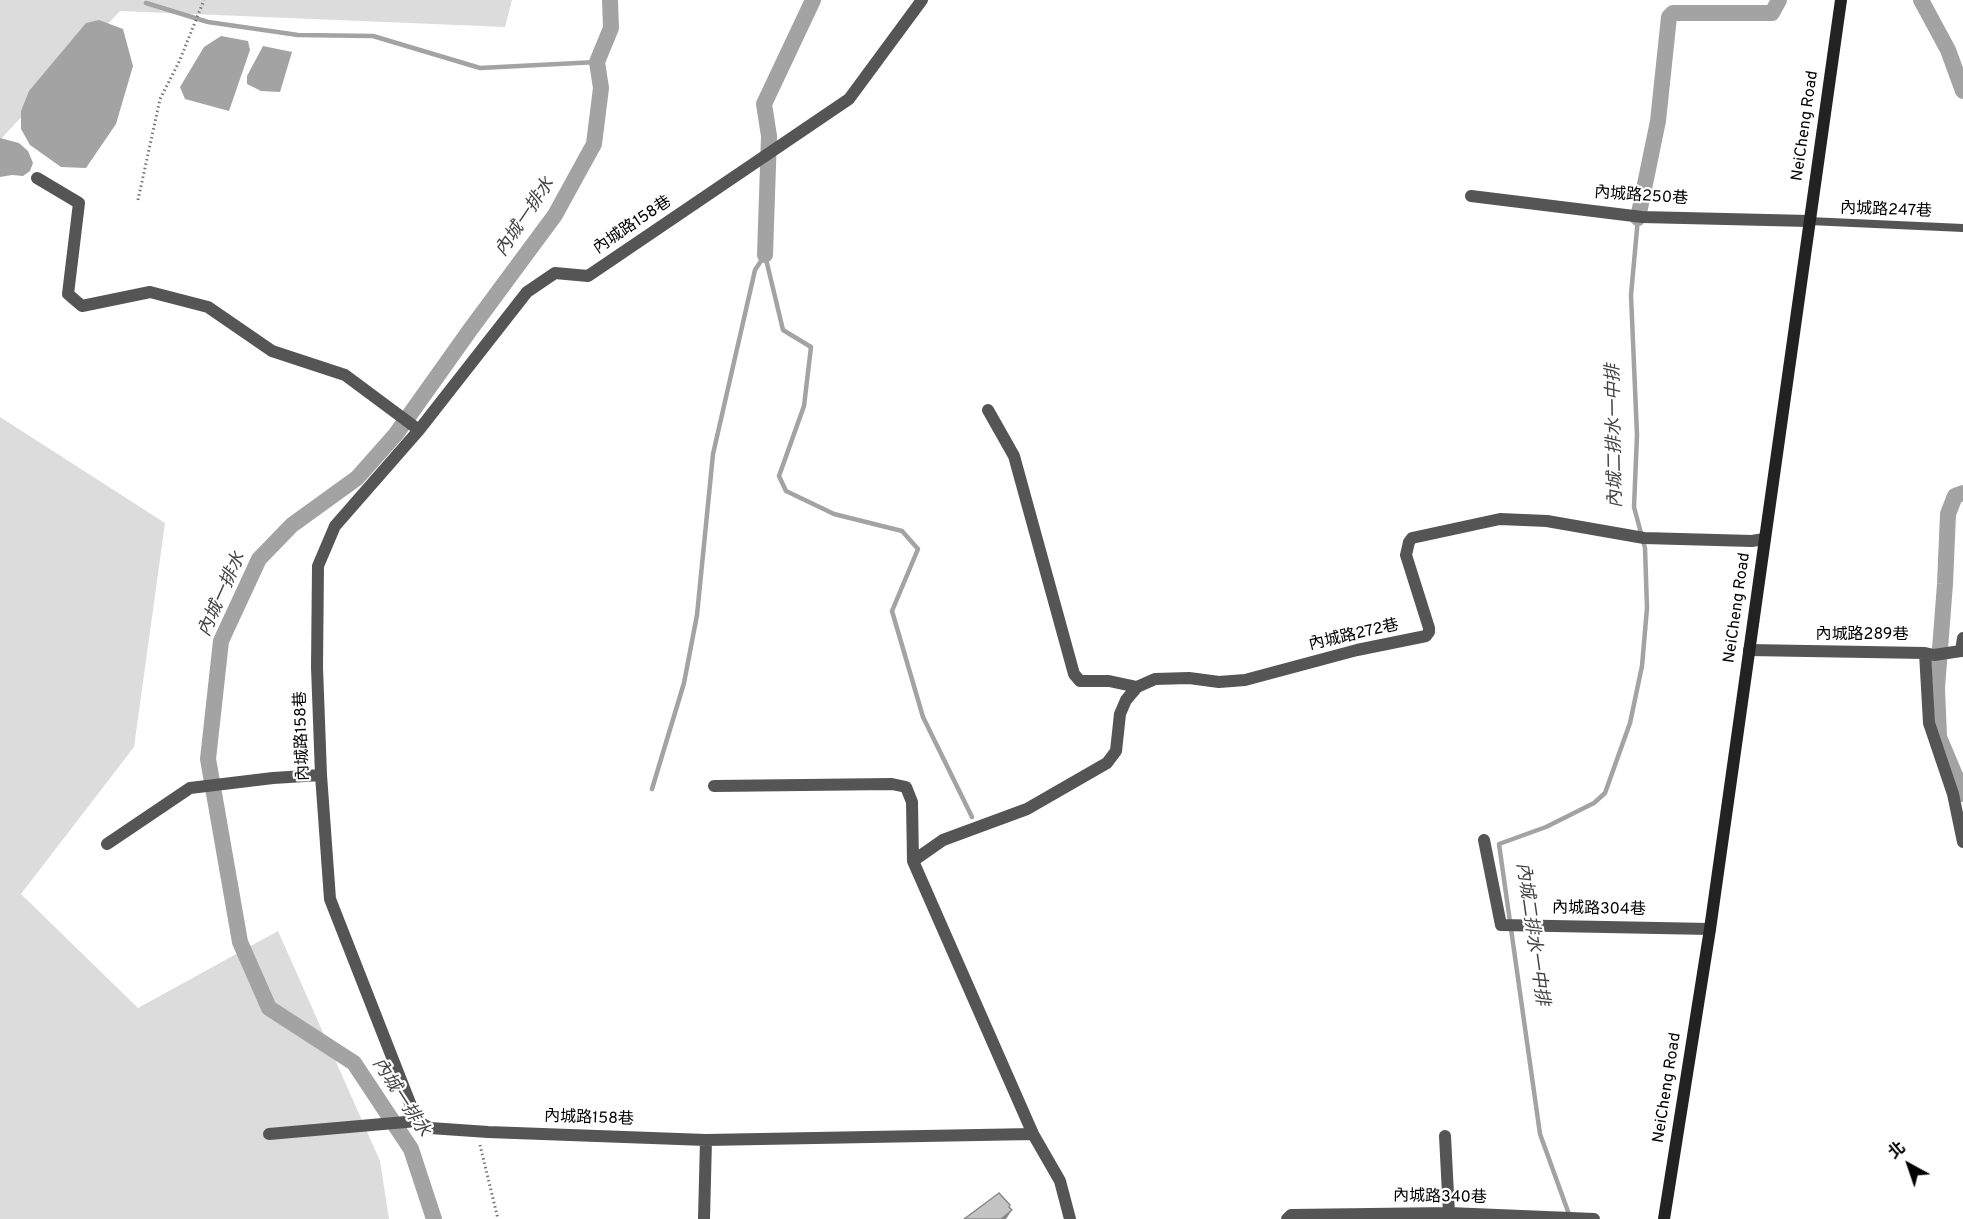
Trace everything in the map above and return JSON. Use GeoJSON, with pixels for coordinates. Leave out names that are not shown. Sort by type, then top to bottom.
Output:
{"type":"FeatureCollection","features":[{"type":"Feature","properties":{"kind":"street","name":"內城路158巷"},"geometry":{"type":"LineString","coordinates":[[922,0],[849,99],[588,276],[555,273],[527,292],[335,526],[318,566],[317,667],[321,775],[330,899],[412,1122],[430,1128],[477,1131],[706,1140],[1033,1134]]}},
{"type":"Feature","properties":{"kind":"street","name":"NeiCheng Road"},"geometry":{"type":"LineString","coordinates":[[1664,1219],[1710,929],[1841,0]]}},
{"type":"Feature","properties":{"kind":"street"},"geometry":{"type":"LineString","coordinates":[[37,178],[79,203],[69,294],[82,306],[150,291],[208,307],[272,351],[345,375],[415,428]]}},
{"type":"Feature","properties":{"kind":"street","name":"內城路250巷"},"geometry":{"type":"LineString","coordinates":[[1471,196],[1642,217],[1809,221]]}},
{"type":"Feature","properties":{"kind":"street"},"geometry":{"type":"LineString","coordinates":[[913,861],[943,840],[1027,808],[1107,764],[1116,751],[1120,714],[1126,700],[1137,687],[1109,681],[1080,681],[1074,674],[1014,456],[988,410]]}},
{"type":"Feature","properties":{"kind":"street","name":"內城路272巷"},"geometry":{"type":"LineString","coordinates":[[1137,687],[1155,679],[1189,678],[1219,682],[1245,680],[1357,650],[1426,636],[1429,628],[1407,555],[1412,538],[1500,519],[1547,521],[1644,538],[1752,541],[1764,539]]}},
{"type":"Feature","properties":{"kind":"street","name":"內城路289巷"},"geometry":{"type":"LineString","coordinates":[[1749,650],[1929,654],[1962,645]]}},
{"type":"Feature","properties":{"kind":"street"},"geometry":{"type":"LineString","coordinates":[[1929,654],[1929,723],[1953,795],[1963,842]]}},
{"type":"Feature","properties":{"kind":"street"},"geometry":{"type":"LineString","coordinates":[[107,844],[190,788],[321,775]]}},
{"type":"Feature","properties":{"kind":"street"},"geometry":{"type":"LineString","coordinates":[[714,786],[892,784],[906,787],[912,802],[913,861],[1033,1134],[1059,1181],[1070,1219]]}},
{"type":"Feature","properties":{"kind":"street","name":"內城路304巷"},"geometry":{"type":"LineString","coordinates":[[1484,840],[1501,925],[1710,929]]}},
{"type":"Feature","properties":{"kind":"street"},"geometry":{"type":"LineString","coordinates":[[269,1134],[412,1122]]}},
{"type":"Feature","properties":{"kind":"street"},"geometry":{"type":"LineString","coordinates":[[1445,1136],[1449,1214]]}},
{"type":"Feature","properties":{"kind":"street"},"geometry":{"type":"LineString","coordinates":[[704,1219],[706,1140]]}},
{"type":"Feature","properties":{"kind":"street","name":"內城路340巷"},"geometry":{"type":"LineString","coordinates":[[1287,1219],[1292,1215],[1449,1214],[1594,1219]]}},
{"type":"Feature","properties":{"kind":"lane","name":"內城路247巷"},"geometry":{"type":"LineString","coordinates":[[1809,221],[1963,228]]}},
{"type":"Feature","properties":{"kind":"path"},"geometry":{"type":"LineString","coordinates":[[138,200],[160,99],[179,62],[204,0]]}},
{"type":"Feature","properties":{"kind":"path"},"geometry":{"type":"LineString","coordinates":[[477,1131],[498,1219]]}},
{"type":"Feature","properties":{"kind":"shaded area"},"geometry":{"type":"Polygon","coordinates":[[[0,0],[512,0],[505,27],[120,11],[0,140],[0,0]]]}},
{"type":"Feature","properties":{"kind":"shaded area"},"geometry":{"type":"Polygon","coordinates":[[[99,20],[123,29],[133,66],[116,124],[86,168],[61,167],[30,145],[21,129],[21,111],[29,91],[86,23],[99,20]]]}},
{"type":"Feature","properties":{"kind":"shaded area"},"geometry":{"type":"Polygon","coordinates":[[[221,36],[248,41],[250,50],[229,111],[185,99],[180,87],[204,47],[221,36]]]}},
{"type":"Feature","properties":{"kind":"shaded area"},"geometry":{"type":"Polygon","coordinates":[[[263,46],[292,52],[280,92],[261,91],[247,84],[247,76],[263,46]]]}},
{"type":"Feature","properties":{"kind":"shaded area"},"geometry":{"type":"Polygon","coordinates":[[[0,138],[19,143],[28,151],[33,163],[30,171],[23,176],[0,177],[0,138]]]}},
{"type":"Feature","properties":{"kind":"shaded area"},"geometry":{"type":"Polygon","coordinates":[[[0,417],[165,523],[134,747],[21,894],[138,1008],[278,931],[380,1161],[389,1219],[0,1219],[0,417]]]}},
{"type":"Feature","properties":{"kind":"building"},"geometry":{"type":"Polygon","coordinates":[[[999,1193],[1012,1210],[1001,1219],[964,1219],[999,1193]]]}},
{"type":"Feature","properties":{"kind":"waterway","name":"內城一排水"},"geometry":{"type":"LineString","coordinates":[[434,1219],[411,1149],[354,1063],[269,1008],[240,942],[208,759],[221,641],[259,559],[292,525],[357,478],[396,434],[555,215],[594,144],[601,88],[597,62],[611,28],[610,0]]}},
{"type":"Feature","properties":{"kind":"waterway"},"geometry":{"type":"LineString","coordinates":[[765,255],[769,136],[764,104],[813,0]]}},
{"type":"Feature","properties":{"kind":"waterway","name":"內城二排水一中排"},"geometry":{"type":"LineString","coordinates":[[1638,218],[1658,121],[1669,17],[1673,13],[1772,13],[1779,0]]}},
{"type":"Feature","properties":{"kind":"waterway"},"geometry":{"type":"LineString","coordinates":[[1921,0],[1948,50],[1963,91]]}},
{"type":"Feature","properties":{"kind":"waterway"},"geometry":{"type":"LineString","coordinates":[[146,3],[208,22],[298,35],[373,36],[480,68],[597,62]]}},
{"type":"Feature","properties":{"kind":"waterway","name":"內城二排水一中排"},"geometry":{"type":"LineString","coordinates":[[1570,1217],[1540,1134],[1499,844],[1546,827],[1594,803],[1605,793],[1630,723],[1642,666],[1647,608],[1645,548],[1634,507],[1637,435],[1631,295],[1638,218]]}},
{"type":"Feature","properties":{"kind":"waterway"},"geometry":{"type":"LineString","coordinates":[[765,255],[783,330],[811,347],[804,406],[779,476],[786,491],[834,514],[902,531],[918,549],[892,611],[923,717],[972,817]]}},
{"type":"Feature","properties":{"kind":"waterway"},"geometry":{"type":"LineString","coordinates":[[652,789],[684,683],[697,615],[713,454],[755,270],[765,255]]}},
{"type":"Feature","properties":{"kind":"waterway"},"geometry":{"type":"LineString","coordinates":[[1963,493],[1955,496],[1948,514],[1937,688],[1939,737],[1963,794]]}}]}
